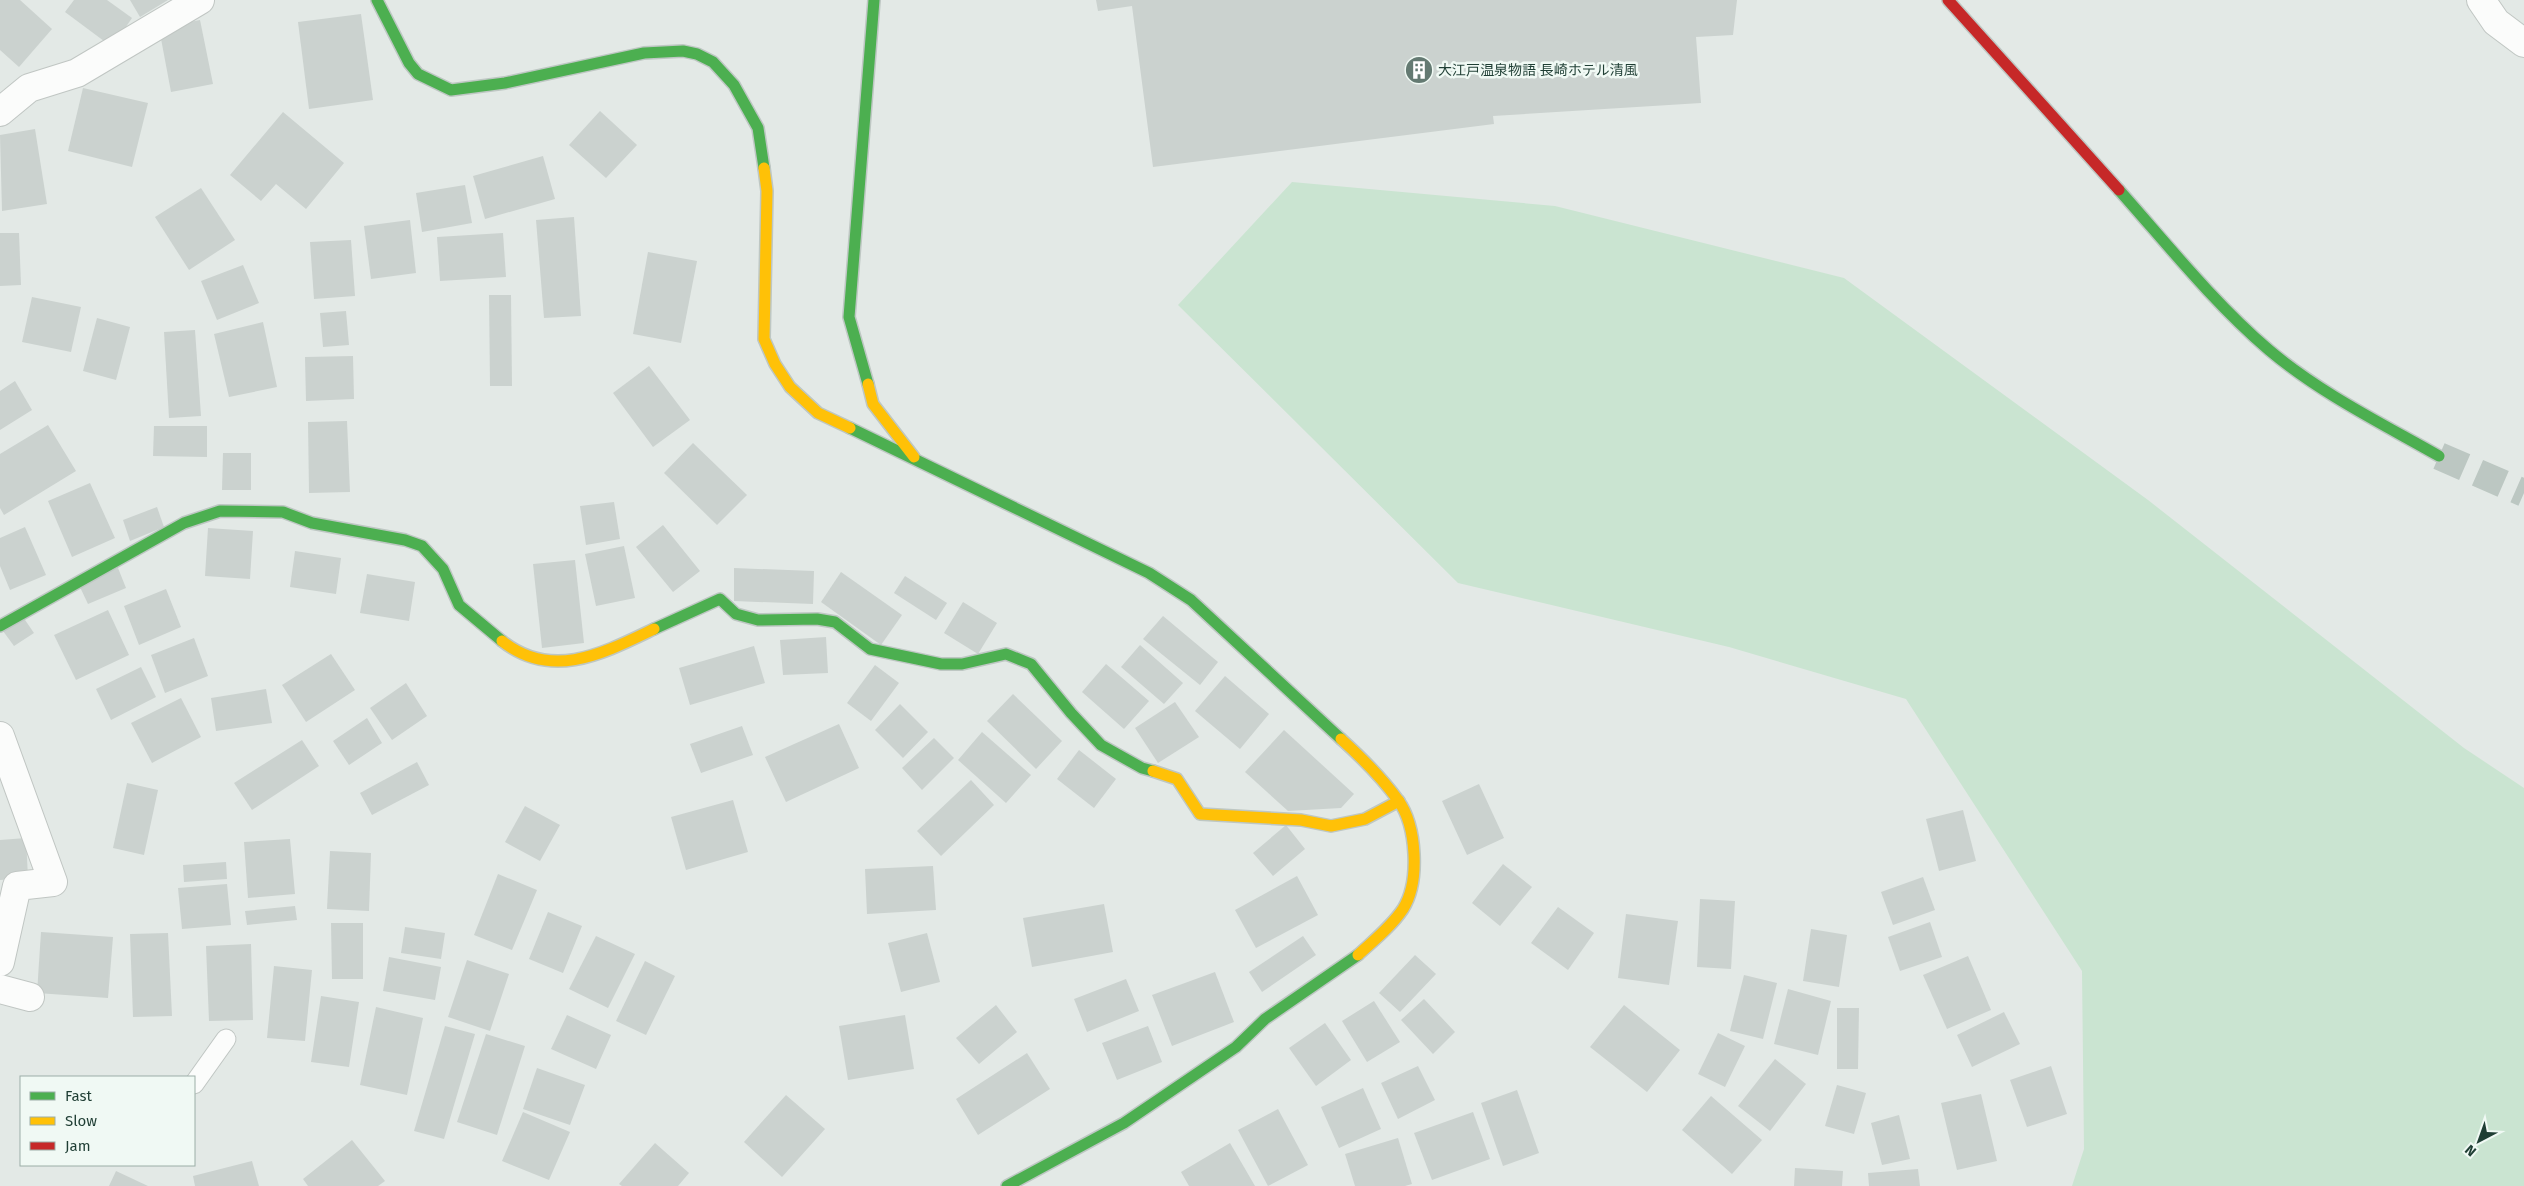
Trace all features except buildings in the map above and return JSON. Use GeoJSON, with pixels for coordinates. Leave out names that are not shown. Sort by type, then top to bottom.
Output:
{"type":"FeatureCollection","features":[{"type":"Feature","properties":{"kind":"street"},"geometry":{"type":"LineString","coordinates":[[0,112],[30,88],[77,73],[94,65],[200,0]]}},
{"type":"Feature","properties":{"kind":"street"},"geometry":{"type":"LineString","coordinates":[[377,0],[409,63],[418,74],[451,90],[505,83],[644,53],[683,51],[713,62],[734,84],[758,128],[767,191],[764,340],[775,364],[790,387],[818,413],[1150,573],[1192,600],[1360,756],[1399,802],[1408,819],[1415,860],[1414,878],[1408,899],[1393,922],[1356,957],[1265,1019],[1228,1052],[1124,1123],[1007,1186]]}},
{"type":"Feature","properties":{"kind":"street"},"geometry":{"type":"LineString","coordinates":[[874,0],[849,317],[873,404],[918,462]]}},
{"type":"Feature","properties":{"kind":"street"},"geometry":{"type":"LineString","coordinates":[[1948,0],[2007,63],[2206,288],[2269,350],[2327,393],[2439,456]]}},
{"type":"Feature","properties":{"kind":"street"},"geometry":{"type":"LineString","coordinates":[[2481,0],[2496,22],[2524,43]]}},
{"type":"Feature","properties":{"kind":"street"},"geometry":{"type":"LineString","coordinates":[[0,626],[184,524],[220,511],[283,512],[312,523],[405,540],[422,546],[443,569],[459,605],[515,651],[546,662],[576,661],[627,642],[720,599],[736,614],[758,620],[791,621],[817,619],[835,622],[870,649],[941,664],[962,664],[986,656],[1006,654],[1031,664],[1071,713],[1102,745],[1142,768],[1178,779],[1200,814],[1301,820],[1331,826],[1365,819],[1399,802]]}},
{"type":"Feature","properties":{"kind":"street"},"geometry":{"type":"LineString","coordinates":[[0,736],[53,882],[17,886],[0,962]]}},
{"type":"Feature","properties":{"kind":"street"},"geometry":{"type":"LineString","coordinates":[[0,989],[30,997]]}},
{"type":"Feature","properties":{"kind":"lane"},"geometry":{"type":"LineString","coordinates":[[195,1083],[226,1040]]}},
{"type":"Feature","properties":{"kind":"green space"},"geometry":{"type":"Polygon","coordinates":[[[1292,182],[1555,206],[1844,278],[2148,500],[2464,748],[2524,788],[2524,1186],[2072,1186],[2084,1149],[2082,971],[1906,699],[1729,647],[1458,583],[1178,305],[1292,182]]]}},
{"type":"Feature","properties":{"kind":"tunnel"},"geometry":{"type":"LineString","coordinates":[[2439,456],[2524,493]]}},
{"type":"Feature","properties":{"kind":"traffic: fast"},"geometry":{"type":"LineString","coordinates":[[377,0],[409,63],[418,74],[451,90],[505,83],[644,53],[683,51],[697,54],[713,62],[734,85],[758,128],[764,168]]}},
{"type":"Feature","properties":{"kind":"traffic: fast"},"geometry":{"type":"LineString","coordinates":[[868,384],[849,317],[874,0]]}},
{"type":"Feature","properties":{"kind":"traffic: fast"},"geometry":{"type":"LineString","coordinates":[[2119,190],[2210,293],[2269,350],[2330,394],[2439,456]]}},
{"type":"Feature","properties":{"kind":"traffic: fast"},"geometry":{"type":"LineString","coordinates":[[850,428],[1149,573],[1191,600],[1341,739]]}},
{"type":"Feature","properties":{"kind":"traffic: fast"},"geometry":{"type":"LineString","coordinates":[[0,626],[184,523],[220,511],[283,512],[312,523],[405,540],[422,546],[443,569],[459,605],[502,641]]}},
{"type":"Feature","properties":{"kind":"traffic: fast"},"geometry":{"type":"LineString","coordinates":[[654,629],[720,599],[736,614],[758,620],[817,619],[835,622],[870,649],[941,664],[962,664],[1006,654],[1031,664],[1071,713],[1101,745],[1142,768],[1153,771]]}},
{"type":"Feature","properties":{"kind":"traffic: fast"},"geometry":{"type":"LineString","coordinates":[[1007,1186],[1124,1123],[1236,1047],[1265,1019],[1358,955]]}},
{"type":"Feature","properties":{"kind":"traffic: slow"},"geometry":{"type":"LineString","coordinates":[[764,168],[767,191],[764,339],[775,364],[790,387],[818,413],[850,428]]}},
{"type":"Feature","properties":{"kind":"traffic: slow"},"geometry":{"type":"LineString","coordinates":[[868,384],[873,404],[914,457]]}},
{"type":"Feature","properties":{"kind":"traffic: slow"},"geometry":{"type":"LineString","coordinates":[[502,641],[521,653],[540,659],[559,661],[597,654],[654,629]]}},
{"type":"Feature","properties":{"kind":"traffic: slow"},"geometry":{"type":"LineString","coordinates":[[1341,739],[1371,768],[1398,800],[1409,824],[1414,854],[1412,884],[1403,909],[1387,928],[1358,955]]}},
{"type":"Feature","properties":{"kind":"traffic: slow"},"geometry":{"type":"LineString","coordinates":[[1153,771],[1177,779],[1200,814],[1301,820],[1331,826],[1365,819],[1399,801]]}},
{"type":"Feature","properties":{"kind":"traffic: jam"},"geometry":{"type":"LineString","coordinates":[[1948,0],[2119,190]]}},
{"type":"Feature","properties":{"kind":"place","name":"大江戸温泉物語 長崎ホテル清風"},"geometry":{"type":"Point","coordinates":[1419,70]}}]}
